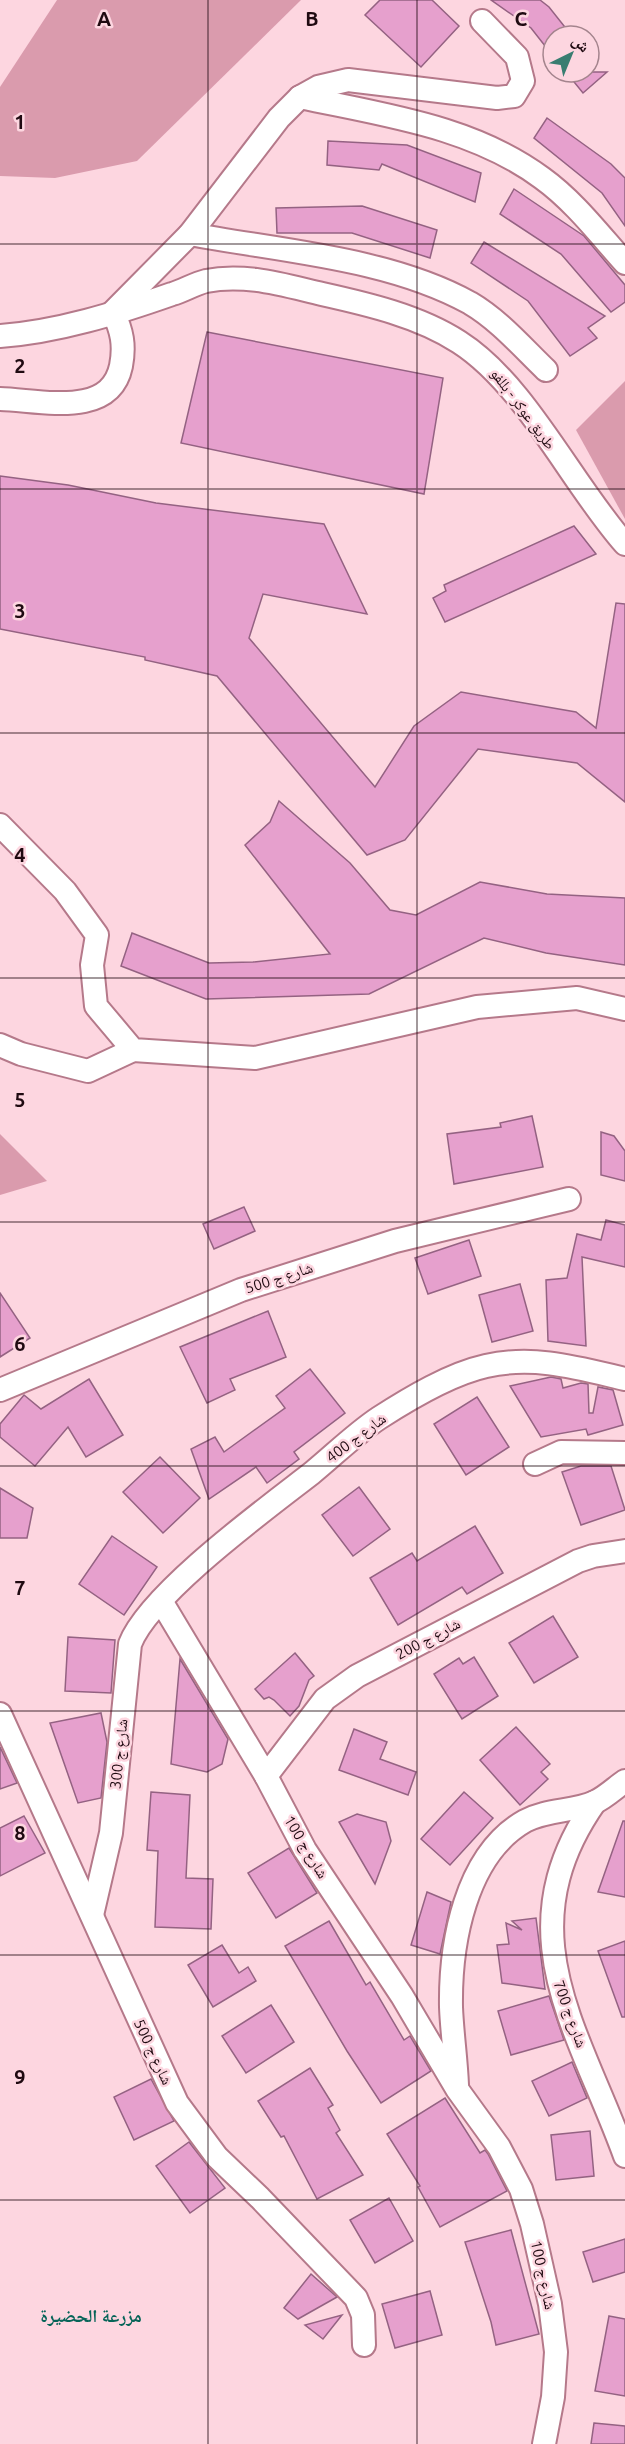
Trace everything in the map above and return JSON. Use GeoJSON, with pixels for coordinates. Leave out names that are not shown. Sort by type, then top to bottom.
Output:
{"type":"FeatureCollection","features":[{"type":"Feature","properties":{"kind":"street"},"geometry":{"type":"LineString","coordinates":[[0,399],[75,403],[93,400],[103,395],[117,381],[124,349],[121,328],[113,312],[190,234],[279,118],[300,97],[318,87],[348,80],[497,98],[514,96],[523,81],[520,63],[482,21]]}},
{"type":"Feature","properties":{"kind":"street"},"geometry":{"type":"LineString","coordinates":[[300,97],[452,132],[509,156],[543,178],[572,203],[625,263]]}},
{"type":"Feature","properties":{"kind":"street"},"geometry":{"type":"LineString","coordinates":[[190,234],[346,262],[398,275],[437,289],[485,313],[546,370]]}},
{"type":"Feature","properties":{"kind":"street","name":"طريق عوكر - بللفو"},"geometry":{"type":"LineString","coordinates":[[0,336],[27,333],[113,312],[204,282],[232,277],[285,285],[397,314],[434,328],[459,342],[489,364],[513,391],[569,471],[625,544]]}},
{"type":"Feature","properties":{"kind":"street"},"geometry":{"type":"LineString","coordinates":[[0,825],[65,891],[97,935],[92,965],[96,1006],[133,1050]]}},
{"type":"Feature","properties":{"kind":"street"},"geometry":{"type":"LineString","coordinates":[[0,1045],[21,1054],[88,1071],[133,1050],[255,1058],[477,1007],[578,998],[625,1009]]}},
{"type":"Feature","properties":{"kind":"street","name":"شارع ج 500"},"geometry":{"type":"LineString","coordinates":[[0,1390],[241,1290],[394,1241],[569,1199]]}},
{"type":"Feature","properties":{"kind":"street","name":"شارع ج 400"},"geometry":{"type":"LineString","coordinates":[[161,1601],[195,1569],[378,1419],[439,1386],[484,1366],[530,1360],[561,1364],[625,1378]]}},
{"type":"Feature","properties":{"kind":"street"},"geometry":{"type":"LineString","coordinates":[[536,1464],[561,1452],[625,1453]]}},
{"type":"Feature","properties":{"kind":"street","name":"شارع ج 200"},"geometry":{"type":"LineString","coordinates":[[266,1776],[325,1699],[357,1676],[578,1561],[625,1551]]}},
{"type":"Feature","properties":{"kind":"street","name":"شارع ج 100"},"geometry":{"type":"LineString","coordinates":[[161,1601],[266,1776],[305,1850],[402,1996],[458,2089],[499,2148],[521,2189],[532,2224],[550,2304],[556,2352],[553,2397],[544,2444]]}},
{"type":"Feature","properties":{"kind":"street","name":"شارع ج 300"},"geometry":{"type":"LineString","coordinates":[[92,1915],[111,1833],[130,1644],[135,1631],[161,1601]]}},
{"type":"Feature","properties":{"kind":"street","name":"شارع ج 500"},"geometry":{"type":"LineString","coordinates":[[0,1714],[177,2103],[217,2157],[260,2198],[356,2298],[363,2315],[364,2345]]}},
{"type":"Feature","properties":{"kind":"street","name":"شارع ج 100"},"geometry":{"type":"LineString","coordinates":[[458,2089],[451,2008],[453,1970],[465,1908],[483,1861],[496,1843],[526,1821],[543,1814],[595,1802],[625,1781]]}},
{"type":"Feature","properties":{"kind":"street","name":"شارع ج 700"},"geometry":{"type":"LineString","coordinates":[[595,1802],[581,1822],[555,1886],[552,1919],[555,1969],[565,2006],[625,2156]]}},
{"type":"Feature","properties":{"kind":"shaded area"},"geometry":{"type":"Polygon","coordinates":[[[57,0],[301,0],[137,161],[55,178],[0,176],[0,87],[57,0]]]}},
{"type":"Feature","properties":{"kind":"shaded area"},"geometry":{"type":"Polygon","coordinates":[[[625,381],[625,519],[576,430],[625,381]]]}},
{"type":"Feature","properties":{"kind":"shaded area"},"geometry":{"type":"Polygon","coordinates":[[[0,1134],[47,1181],[0,1195],[0,1134]]]}},
{"type":"Feature","properties":{"kind":"building"},"geometry":{"type":"Polygon","coordinates":[[[380,0],[432,0],[459,26],[421,67],[365,15],[380,0]]]}},
{"type":"Feature","properties":{"kind":"building"},"geometry":{"type":"Polygon","coordinates":[[[491,0],[540,0],[562,24],[541,24],[541,41],[531,28],[491,0]]]}},
{"type":"Feature","properties":{"kind":"building"},"geometry":{"type":"Polygon","coordinates":[[[576,84],[593,84],[583,93],[576,84]]]}},
{"type":"Feature","properties":{"kind":"building"},"geometry":{"type":"Polygon","coordinates":[[[547,118],[611,164],[625,178],[625,226],[602,193],[534,138],[547,118]]]}},
{"type":"Feature","properties":{"kind":"building"},"geometry":{"type":"Polygon","coordinates":[[[328,141],[407,145],[481,173],[475,202],[382,164],[379,170],[327,165],[328,141]]]}},
{"type":"Feature","properties":{"kind":"building"},"geometry":{"type":"Polygon","coordinates":[[[514,189],[584,236],[625,285],[625,302],[611,312],[561,254],[500,214],[514,189]]]}},
{"type":"Feature","properties":{"kind":"building"},"geometry":{"type":"Polygon","coordinates":[[[362,206],[437,230],[430,258],[352,233],[277,233],[276,208],[362,206]]]}},
{"type":"Feature","properties":{"kind":"building"},"geometry":{"type":"Polygon","coordinates":[[[484,242],[605,316],[588,328],[597,338],[570,356],[528,301],[471,263],[484,242]]]}},
{"type":"Feature","properties":{"kind":"building"},"geometry":{"type":"Polygon","coordinates":[[[207,332],[443,378],[424,494],[181,443],[207,332]]]}},
{"type":"Feature","properties":{"kind":"building"},"geometry":{"type":"Polygon","coordinates":[[[0,476],[68,485],[156,503],[324,524],[367,614],[263,594],[249,638],[375,787],[414,726],[461,692],[576,712],[596,728],[616,603],[625,604],[625,802],[577,763],[478,749],[405,840],[367,855],[217,676],[145,660],[145,657],[0,629],[0,476]]]}},
{"type":"Feature","properties":{"kind":"building"},"geometry":{"type":"Polygon","coordinates":[[[574,526],[596,554],[445,622],[433,598],[446,591],[444,585],[574,526]]]}},
{"type":"Feature","properties":{"kind":"building"},"geometry":{"type":"Polygon","coordinates":[[[279,801],[350,863],[390,910],[416,915],[480,882],[547,894],[625,898],[625,965],[546,953],[484,938],[369,994],[206,999],[121,966],[132,933],[209,963],[253,962],[330,954],[245,845],[270,822],[279,801]]]}},
{"type":"Feature","properties":{"kind":"building"},"geometry":{"type":"Polygon","coordinates":[[[532,1116],[543,1167],[454,1184],[447,1134],[501,1127],[500,1123],[532,1116]]]}},
{"type":"Feature","properties":{"kind":"building"},"geometry":{"type":"Polygon","coordinates":[[[601,1132],[614,1136],[625,1151],[625,1181],[601,1175],[601,1132]]]}},
{"type":"Feature","properties":{"kind":"building"},"geometry":{"type":"Polygon","coordinates":[[[244,1207],[255,1231],[214,1249],[203,1224],[244,1207]]]}},
{"type":"Feature","properties":{"kind":"building"},"geometry":{"type":"Polygon","coordinates":[[[606,1220],[625,1225],[625,1267],[582,1257],[586,1346],[548,1341],[546,1280],[567,1278],[577,1234],[601,1240],[606,1220]]]}},
{"type":"Feature","properties":{"kind":"building"},"geometry":{"type":"Polygon","coordinates":[[[469,1240],[481,1276],[428,1294],[415,1258],[469,1240]]]}},
{"type":"Feature","properties":{"kind":"building"},"geometry":{"type":"Polygon","coordinates":[[[520,1284],[533,1331],[492,1342],[479,1295],[520,1284]]]}},
{"type":"Feature","properties":{"kind":"building"},"geometry":{"type":"Polygon","coordinates":[[[0,1293],[30,1338],[0,1357],[0,1293]]]}},
{"type":"Feature","properties":{"kind":"building"},"geometry":{"type":"Polygon","coordinates":[[[268,1311],[286,1357],[230,1379],[235,1390],[207,1403],[180,1347],[268,1311]]]}},
{"type":"Feature","properties":{"kind":"building"},"geometry":{"type":"Polygon","coordinates":[[[310,1369],[345,1413],[294,1452],[299,1459],[267,1483],[256,1467],[209,1499],[191,1449],[215,1437],[224,1452],[285,1408],[276,1396],[310,1369]]]}},
{"type":"Feature","properties":{"kind":"building"},"geometry":{"type":"Polygon","coordinates":[[[551,1377],[561,1379],[563,1388],[581,1383],[588,1384],[589,1413],[593,1413],[598,1387],[613,1390],[623,1425],[588,1435],[586,1429],[541,1437],[510,1386],[551,1377]]]}},
{"type":"Feature","properties":{"kind":"building"},"geometry":{"type":"Polygon","coordinates":[[[89,1379],[123,1435],[86,1457],[68,1427],[35,1466],[0,1437],[0,1424],[24,1395],[41,1409],[89,1379]]]}},
{"type":"Feature","properties":{"kind":"building"},"geometry":{"type":"Polygon","coordinates":[[[477,1397],[509,1447],[466,1475],[434,1424],[477,1397]]]}},
{"type":"Feature","properties":{"kind":"building"},"geometry":{"type":"Polygon","coordinates":[[[160,1457],[200,1498],[163,1533],[123,1492],[160,1457]]]}},
{"type":"Feature","properties":{"kind":"building"},"geometry":{"type":"Polygon","coordinates":[[[581,1466],[611,1466],[625,1510],[581,1525],[562,1472],[581,1466]]]}},
{"type":"Feature","properties":{"kind":"building"},"geometry":{"type":"Polygon","coordinates":[[[359,1487],[390,1529],[353,1556],[322,1515],[359,1487]]]}},
{"type":"Feature","properties":{"kind":"building"},"geometry":{"type":"Polygon","coordinates":[[[0,1488],[33,1508],[27,1538],[0,1538],[0,1488]]]}},
{"type":"Feature","properties":{"kind":"building"},"geometry":{"type":"Polygon","coordinates":[[[475,1526],[503,1573],[467,1594],[462,1587],[398,1625],[370,1578],[412,1553],[417,1561],[475,1526]]]}},
{"type":"Feature","properties":{"kind":"building"},"geometry":{"type":"Polygon","coordinates":[[[112,1536],[157,1567],[124,1615],[79,1584],[112,1536]]]}},
{"type":"Feature","properties":{"kind":"building"},"geometry":{"type":"Polygon","coordinates":[[[553,1616],[578,1657],[534,1683],[509,1643],[553,1616]]]}},
{"type":"Feature","properties":{"kind":"building"},"geometry":{"type":"Polygon","coordinates":[[[68,1637],[115,1640],[111,1693],[65,1691],[68,1637]]]}},
{"type":"Feature","properties":{"kind":"building"},"geometry":{"type":"Polygon","coordinates":[[[295,1653],[314,1676],[309,1680],[299,1706],[290,1716],[274,1700],[269,1697],[264,1699],[255,1689],[295,1653]]]}},
{"type":"Feature","properties":{"kind":"building"},"geometry":{"type":"Polygon","coordinates":[[[474,1657],[498,1696],[462,1719],[434,1674],[459,1658],[463,1664],[474,1657]]]}},
{"type":"Feature","properties":{"kind":"building"},"geometry":{"type":"Polygon","coordinates":[[[180,1659],[228,1739],[222,1764],[207,1772],[171,1764],[180,1659]]]}},
{"type":"Feature","properties":{"kind":"building"},"geometry":{"type":"Polygon","coordinates":[[[101,1713],[107,1742],[101,1798],[78,1803],[50,1723],[101,1713]]]}},
{"type":"Feature","properties":{"kind":"building"},"geometry":{"type":"Polygon","coordinates":[[[516,1727],[550,1764],[541,1772],[548,1779],[520,1805],[480,1760],[516,1727]]]}},
{"type":"Feature","properties":{"kind":"building"},"geometry":{"type":"Polygon","coordinates":[[[354,1729],[387,1742],[380,1759],[416,1772],[408,1795],[339,1770],[354,1729]]]}},
{"type":"Feature","properties":{"kind":"building"},"geometry":{"type":"Polygon","coordinates":[[[0,1747],[17,1783],[0,1789],[0,1747]]]}},
{"type":"Feature","properties":{"kind":"building"},"geometry":{"type":"Polygon","coordinates":[[[151,1792],[190,1795],[186,1878],[213,1879],[211,1929],[155,1927],[158,1851],[147,1850],[151,1792]]]}},
{"type":"Feature","properties":{"kind":"building"},"geometry":{"type":"Polygon","coordinates":[[[464,1792],[493,1818],[450,1865],[421,1839],[464,1792]]]}},
{"type":"Feature","properties":{"kind":"building"},"geometry":{"type":"Polygon","coordinates":[[[357,1814],[386,1822],[391,1841],[375,1884],[339,1822],[357,1814]]]}},
{"type":"Feature","properties":{"kind":"building"},"geometry":{"type":"Polygon","coordinates":[[[24,1816],[45,1853],[0,1876],[0,1828],[24,1816]]]}},
{"type":"Feature","properties":{"kind":"building"},"geometry":{"type":"Polygon","coordinates":[[[623,1821],[625,1821],[625,1897],[598,1892],[623,1821]]]}},
{"type":"Feature","properties":{"kind":"building"},"geometry":{"type":"Polygon","coordinates":[[[289,1848],[317,1893],[276,1918],[248,1873],[289,1848]]]}},
{"type":"Feature","properties":{"kind":"building"},"geometry":{"type":"Polygon","coordinates":[[[427,1892],[451,1902],[440,1954],[411,1945],[427,1892]]]}},
{"type":"Feature","properties":{"kind":"building"},"geometry":{"type":"Polygon","coordinates":[[[536,1918],[545,1989],[502,1983],[497,1945],[509,1944],[506,1923],[522,1930],[512,1921],[536,1918]]]}},
{"type":"Feature","properties":{"kind":"building"},"geometry":{"type":"Polygon","coordinates":[[[329,1921],[366,1985],[370,1982],[404,2040],[410,2036],[431,2071],[381,2103],[347,2051],[285,1946],[329,1921]]]}},
{"type":"Feature","properties":{"kind":"building"},"geometry":{"type":"Polygon","coordinates":[[[625,1941],[625,2017],[622,2017],[598,1951],[625,1941]]]}},
{"type":"Feature","properties":{"kind":"building"},"geometry":{"type":"Polygon","coordinates":[[[222,1945],[239,1973],[248,1967],[256,1981],[213,2007],[188,1965],[222,1945]]]}},
{"type":"Feature","properties":{"kind":"building"},"geometry":{"type":"Polygon","coordinates":[[[549,1996],[564,2040],[511,2055],[498,2011],[549,1996]]]}},
{"type":"Feature","properties":{"kind":"building"},"geometry":{"type":"Polygon","coordinates":[[[271,2005],[294,2042],[246,2073],[222,2036],[271,2005]]]}},
{"type":"Feature","properties":{"kind":"building"},"geometry":{"type":"Polygon","coordinates":[[[572,2062],[587,2098],[549,2116],[532,2081],[572,2062]]]}},
{"type":"Feature","properties":{"kind":"building"},"geometry":{"type":"Polygon","coordinates":[[[310,2068],[333,2105],[328,2108],[340,2130],[336,2133],[363,2175],[317,2199],[284,2136],[281,2137],[258,2101],[310,2068]]]}},
{"type":"Feature","properties":{"kind":"building"},"geometry":{"type":"Polygon","coordinates":[[[151,2079],[174,2121],[134,2140],[114,2097],[151,2079]]]}},
{"type":"Feature","properties":{"kind":"building"},"geometry":{"type":"Polygon","coordinates":[[[445,2098],[480,2153],[485,2150],[488,2154],[507,2191],[440,2227],[418,2187],[420,2186],[387,2134],[445,2098]]]}},
{"type":"Feature","properties":{"kind":"building"},"geometry":{"type":"Polygon","coordinates":[[[590,2131],[594,2176],[556,2180],[551,2135],[590,2131]]]}},
{"type":"Feature","properties":{"kind":"building"},"geometry":{"type":"Polygon","coordinates":[[[189,2142],[225,2188],[190,2213],[156,2166],[189,2142]]]}},
{"type":"Feature","properties":{"kind":"building"},"geometry":{"type":"Polygon","coordinates":[[[389,2198],[413,2241],[375,2263],[350,2220],[389,2198]]]}},
{"type":"Feature","properties":{"kind":"building"},"geometry":{"type":"Polygon","coordinates":[[[511,2230],[539,2334],[496,2345],[491,2322],[465,2242],[511,2230]]]}},
{"type":"Feature","properties":{"kind":"building"},"geometry":{"type":"Polygon","coordinates":[[[625,2239],[625,2272],[593,2282],[583,2252],[625,2239]]]}},
{"type":"Feature","properties":{"kind":"building"},"geometry":{"type":"Polygon","coordinates":[[[311,2274],[337,2297],[298,2319],[284,2308],[311,2274]]]}},
{"type":"Feature","properties":{"kind":"building"},"geometry":{"type":"Polygon","coordinates":[[[430,2291],[442,2335],[395,2348],[382,2304],[430,2291]]]}},
{"type":"Feature","properties":{"kind":"building"},"geometry":{"type":"Polygon","coordinates":[[[342,2315],[323,2339],[305,2325],[342,2315]]]}},
{"type":"Feature","properties":{"kind":"building"},"geometry":{"type":"Polygon","coordinates":[[[609,2316],[625,2319],[625,2396],[595,2391],[609,2316]]]}},
{"type":"Feature","properties":{"kind":"building"},"geometry":{"type":"Polygon","coordinates":[[[594,2423],[625,2426],[625,2444],[591,2444],[594,2423]]]}},
{"type":"Feature","properties":{"kind":"district","name":"مزرعة الحضيرة"},"geometry":{"type":"Point","coordinates":[91,2316]}}]}
